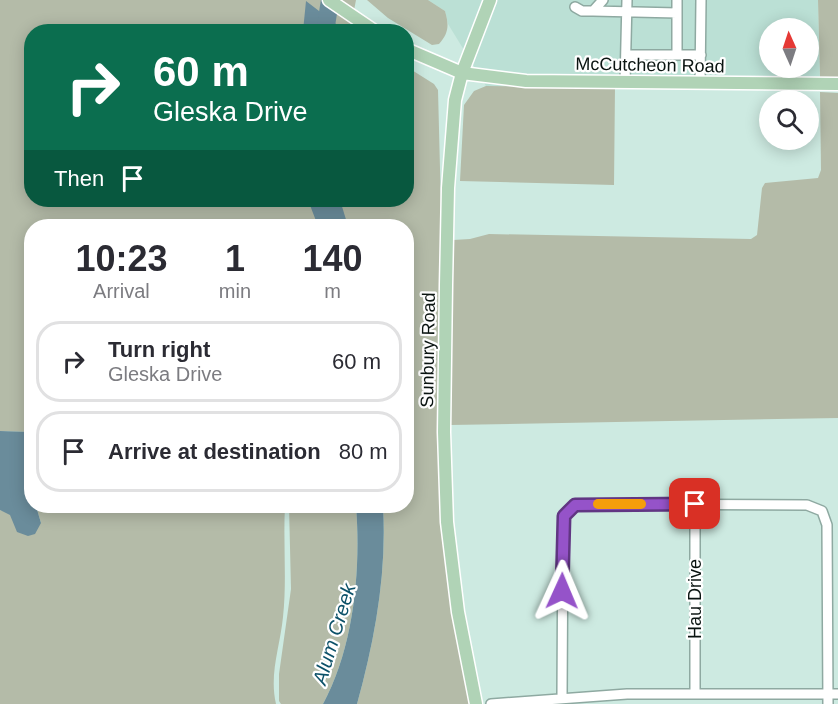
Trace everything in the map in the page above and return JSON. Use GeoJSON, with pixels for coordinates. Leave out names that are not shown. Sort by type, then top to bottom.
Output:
{"type":"FeatureCollection","features":[{"type":"Feature","properties":{"kind":"main road"},"geometry":{"type":"LineString","coordinates":[[329,0],[364,24]]}},
{"type":"Feature","properties":{"kind":"main road","name":"Sunbury Road"},"geometry":{"type":"LineString","coordinates":[[476,704],[458,612],[447,522],[445,466],[448,188],[455,100],[462,73],[490,0]]}},
{"type":"Feature","properties":{"kind":"main road","name":"McCutcheon Road"},"geometry":{"type":"LineString","coordinates":[[414,52],[462,73],[526,81],[838,84]]}},
{"type":"Feature","properties":{"kind":"street"},"geometry":{"type":"LineString","coordinates":[[593,11],[603,0]]}},
{"type":"Feature","properties":{"kind":"street"},"geometry":{"type":"LineString","coordinates":[[625,83],[627,0]]}},
{"type":"Feature","properties":{"kind":"street"},"geometry":{"type":"LineString","coordinates":[[677,0],[677,55]]}},
{"type":"Feature","properties":{"kind":"street"},"geometry":{"type":"LineString","coordinates":[[700,84],[702,0]]}},
{"type":"Feature","properties":{"kind":"street"},"geometry":{"type":"LineString","coordinates":[[575,7],[582,11],[677,13]]}},
{"type":"Feature","properties":{"kind":"street"},"geometry":{"type":"LineString","coordinates":[[626,55],[701,55]]}},
{"type":"Feature","properties":{"kind":"street"},"geometry":{"type":"LineString","coordinates":[[562,697],[563,520],[568,510],[583,504],[695,504],[807,505],[822,511],[827,525],[828,699]]}},
{"type":"Feature","properties":{"kind":"street","name":"Hau Drive"},"geometry":{"type":"LineString","coordinates":[[694,694],[695,504]]}},
{"type":"Feature","properties":{"kind":"street"},"geometry":{"type":"LineString","coordinates":[[491,704],[562,697],[694,694],[828,699],[838,694]]}},
{"type":"Feature","properties":{"kind":"shaded area"},"geometry":{"type":"Polygon","coordinates":[[[0,0],[356,0],[351,24],[24,24],[24,207],[414,207],[414,71],[434,84],[438,90],[442,247],[438,425],[471,704],[357,704],[378,606],[383,556],[383,513],[414,513],[414,219],[24,219],[24,432],[0,431],[0,0]]]}},
{"type":"Feature","properties":{"kind":"shaded area"},"geometry":{"type":"Polygon","coordinates":[[[367,0],[428,0],[445,11],[447,25],[445,36],[439,44],[432,45],[414,34],[414,24],[398,24],[367,0]]]}},
{"type":"Feature","properties":{"kind":"shaded area"},"geometry":{"type":"Polygon","coordinates":[[[428,0],[818,0],[818,18],[759,18],[759,78],[819,78],[819,42],[820,83],[486,86],[448,24],[445,11],[428,0]]]}},
{"type":"Feature","properties":{"kind":"shaded area"},"geometry":{"type":"Polygon","coordinates":[[[818,0],[838,0],[838,78],[820,77],[818,0]]]}},
{"type":"Feature","properties":{"kind":"shaded area"},"geometry":{"type":"Polygon","coordinates":[[[486,86],[615,87],[614,185],[460,181],[464,105],[474,91],[486,86]]]}},
{"type":"Feature","properties":{"kind":"shaded area"},"geometry":{"type":"Polygon","coordinates":[[[820,92],[838,93],[838,418],[450,425],[453,240],[470,239],[489,234],[751,239],[757,235],[762,188],[765,183],[818,178],[821,170],[820,92]]]}},
{"type":"Feature","properties":{"kind":"shaded area"},"geometry":{"type":"Polygon","coordinates":[[[0,510],[41,523],[38,513],[285,513],[284,603],[274,671],[276,704],[0,704],[0,510]]]}},
{"type":"Feature","properties":{"kind":"shaded area"},"geometry":{"type":"Polygon","coordinates":[[[289,513],[356,513],[357,556],[353,608],[342,658],[323,704],[281,704],[279,701],[279,674],[291,589],[289,513]]]}},
{"type":"Feature","properties":{"kind":"water"},"geometry":{"type":"Polygon","coordinates":[[[306,1],[336,24],[304,24],[306,1]]]}},
{"type":"Feature","properties":{"kind":"water"},"geometry":{"type":"Polygon","coordinates":[[[311,207],[342,207],[346,219],[315,219],[311,207]]]}},
{"type":"Feature","properties":{"kind":"water"},"geometry":{"type":"Polygon","coordinates":[[[0,431],[24,432],[24,513],[38,513],[41,523],[35,534],[28,536],[17,532],[10,515],[0,510],[0,431]]]}},
{"type":"Feature","properties":{"kind":"water"},"geometry":{"type":"Polygon","coordinates":[[[356,513],[383,513],[383,556],[374,630],[357,704],[323,704],[342,658],[353,608],[356,513]]]}},
{"type":"Feature","properties":{"kind":"waterway","name":"Alum Creek"},"geometry":{"type":"LineString","coordinates":[[326,24],[330,0]]}},
{"type":"Feature","properties":{"kind":"slow traffic"},"geometry":{"type":"LineString","coordinates":[[598,504],[641,504]]}},
{"type":"Feature","properties":{"kind":"route"},"geometry":{"type":"LineString","coordinates":[[562,591],[564,516],[575,505],[695,504]]}}]}
